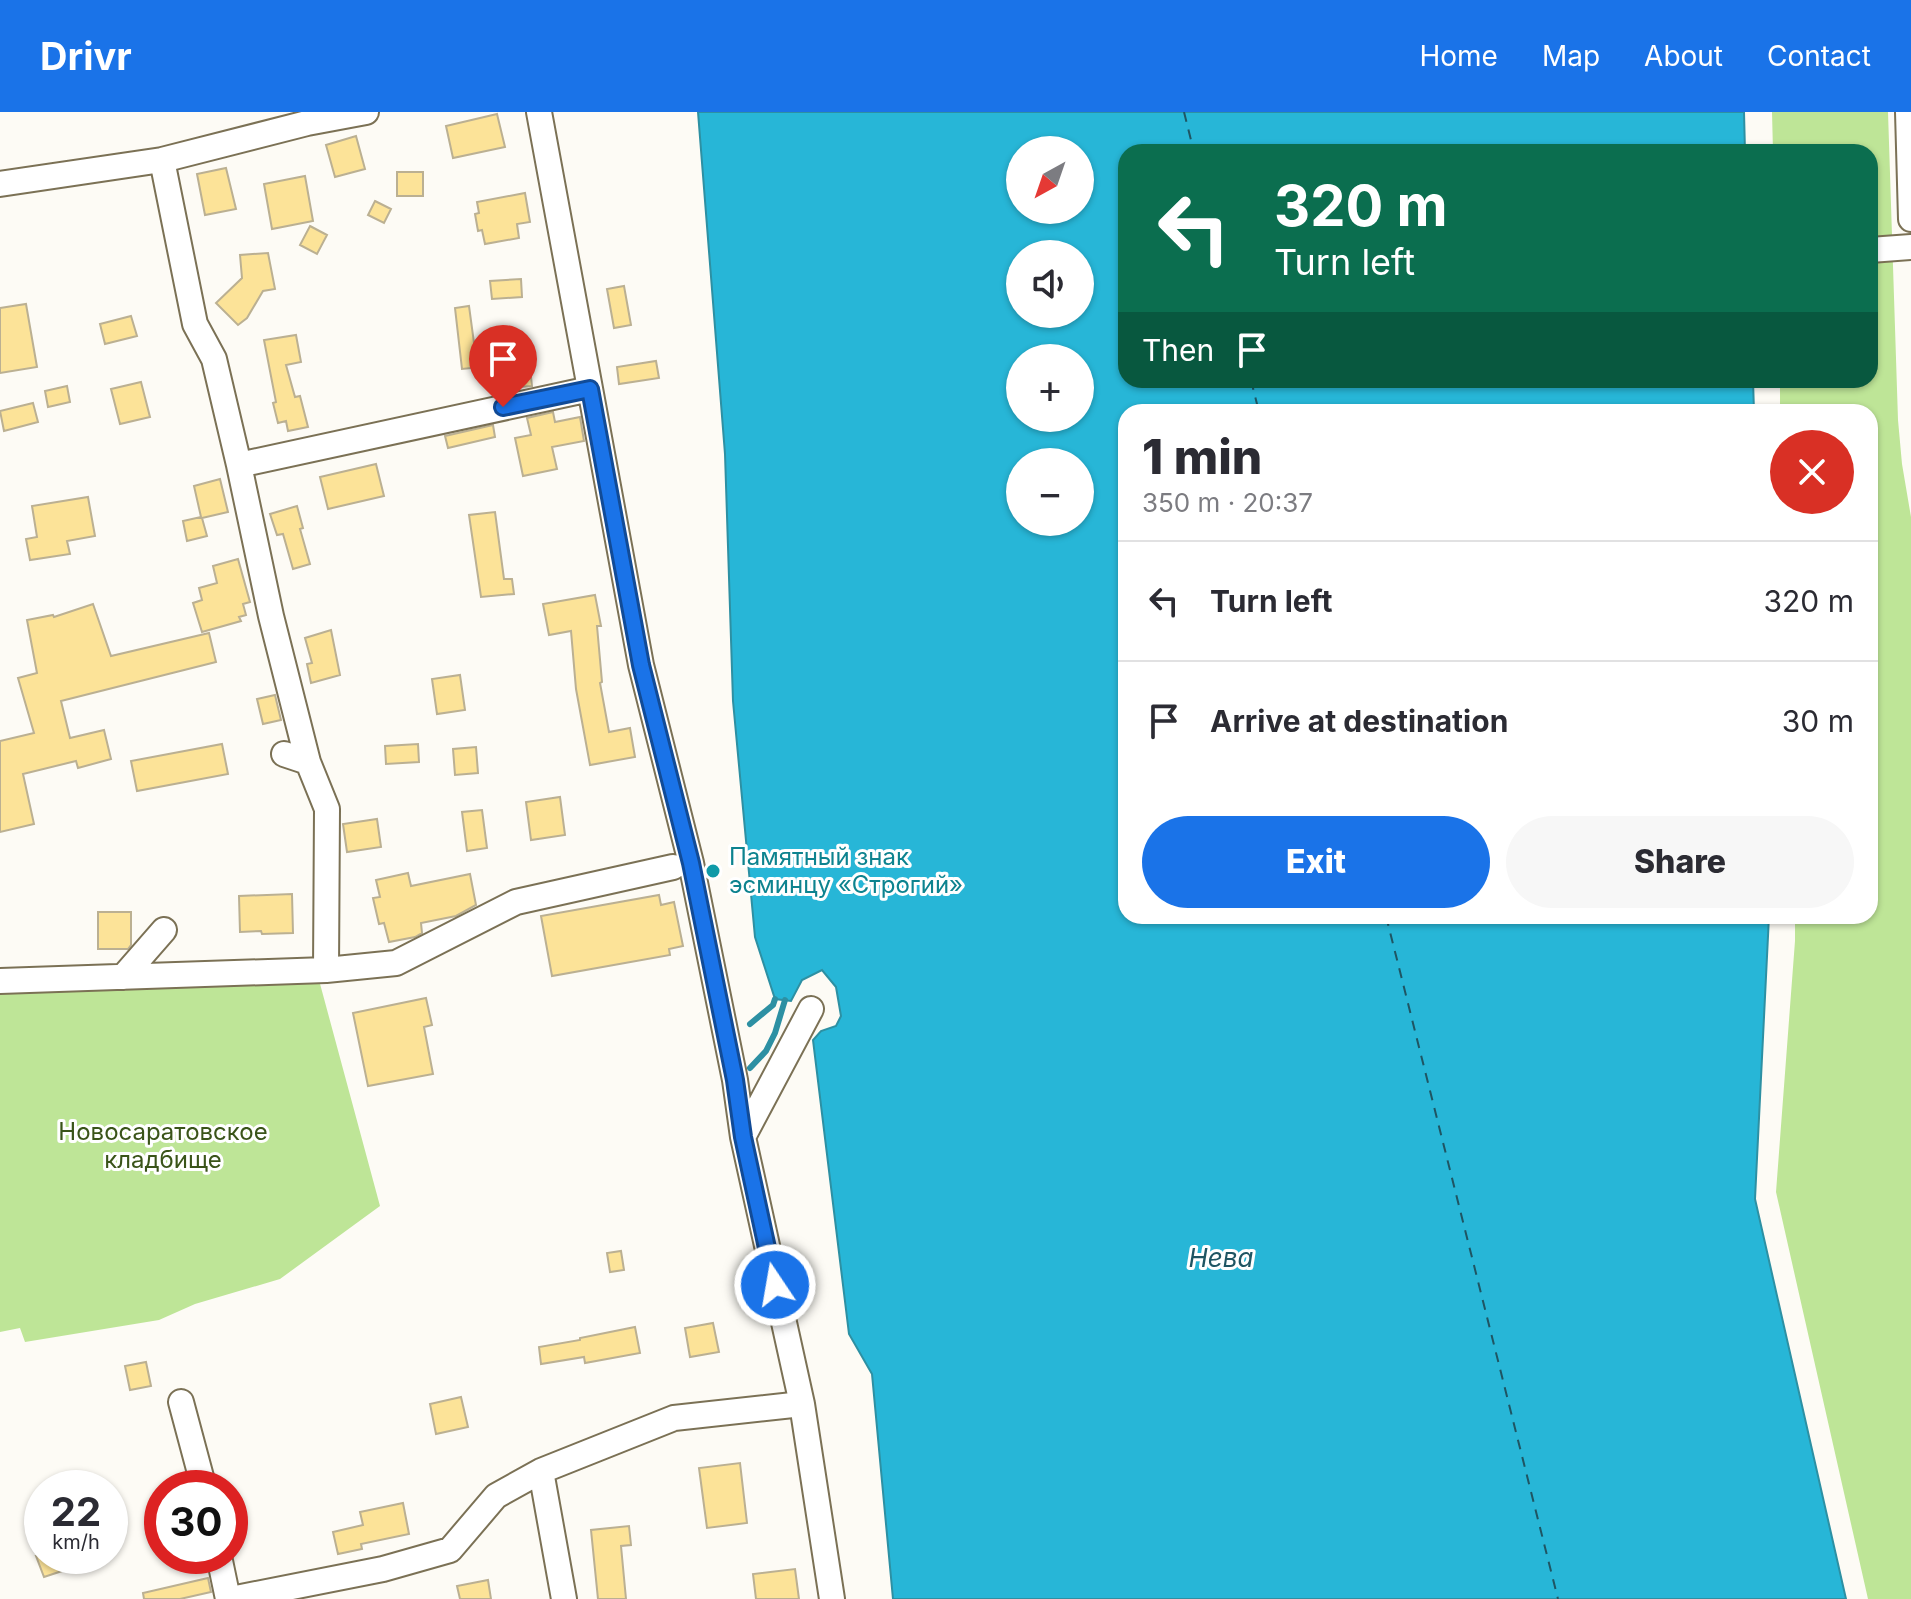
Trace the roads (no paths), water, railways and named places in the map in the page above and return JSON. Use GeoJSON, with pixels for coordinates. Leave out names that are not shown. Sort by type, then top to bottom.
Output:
{"type":"FeatureCollection","features":[{"type":"Feature","properties":{"kind":"street"},"geometry":{"type":"LineString","coordinates":[[0,184],[162,160],[307,123],[366,112]]}},
{"type":"Feature","properties":{"kind":"street"},"geometry":{"type":"LineString","coordinates":[[539,112],[641,665],[691,863],[735,1080],[743,1137],[802,1404],[832,1599]]}},
{"type":"Feature","properties":{"kind":"street"},"geometry":{"type":"LineString","coordinates":[[1908,112],[1911,219]]}},
{"type":"Feature","properties":{"kind":"street"},"geometry":{"type":"LineString","coordinates":[[162,160],[195,324],[214,359],[271,616],[308,762],[327,809],[336,969]]}},
{"type":"Feature","properties":{"kind":"street"},"geometry":{"type":"LineString","coordinates":[[1878,249],[1911,247]]}},
{"type":"Feature","properties":{"kind":"street"},"geometry":{"type":"LineString","coordinates":[[239,465],[590,389]]}},
{"type":"Feature","properties":{"kind":"street"},"geometry":{"type":"LineString","coordinates":[[284,754],[308,762]]}},
{"type":"Feature","properties":{"kind":"street"},"geometry":{"type":"LineString","coordinates":[[0,981],[336,969],[396,963],[516,902],[673,867]]}},
{"type":"Feature","properties":{"kind":"street"},"geometry":{"type":"LineString","coordinates":[[123,977],[164,930]]}},
{"type":"Feature","properties":{"kind":"street"},"geometry":{"type":"LineString","coordinates":[[743,1137],[811,1009]]}},
{"type":"Feature","properties":{"kind":"street"},"geometry":{"type":"LineString","coordinates":[[181,1402],[199,1470]]}},
{"type":"Feature","properties":{"kind":"street"},"geometry":{"type":"LineString","coordinates":[[223,1574],[229,1599],[383,1569],[450,1550],[496,1496],[541,1471],[674,1418],[802,1404]]}},
{"type":"Feature","properties":{"kind":"street"},"geometry":{"type":"LineString","coordinates":[[541,1471],[564,1599]]}},
{"type":"Feature","properties":{"kind":"water","name":"Нева"},"geometry":{"type":"Polygon","coordinates":[[[698,112],[1744,112],[1745,144],[1118,144],[1118,388],[1753,388],[1754,404],[1118,404],[1118,924],[1769,924],[1755,1199],[1846,1599],[893,1599],[872,1374],[849,1334],[813,1040],[821,1031],[836,1026],[841,1016],[836,987],[822,970],[802,980],[791,1001],[775,999],[755,937],[733,701],[725,454],[698,112]]]}},
{"type":"Feature","properties":{"kind":"waterway"},"geometry":{"type":"LineString","coordinates":[[750,1024],[773,1005],[775,999]]}},
{"type":"Feature","properties":{"kind":"waterway"},"geometry":{"type":"LineString","coordinates":[[750,1068],[766,1051],[785,1000]]}},
{"type":"Feature","properties":{"kind":"place","name":"Памятный знак эсминцу «Строгий»"},"geometry":{"type":"Point","coordinates":[713,871]}},
{"type":"Feature","properties":{"kind":"park label","name":"Новосаратовское кладбище"},"geometry":{"type":"Point","coordinates":[163,1146]}}]}
